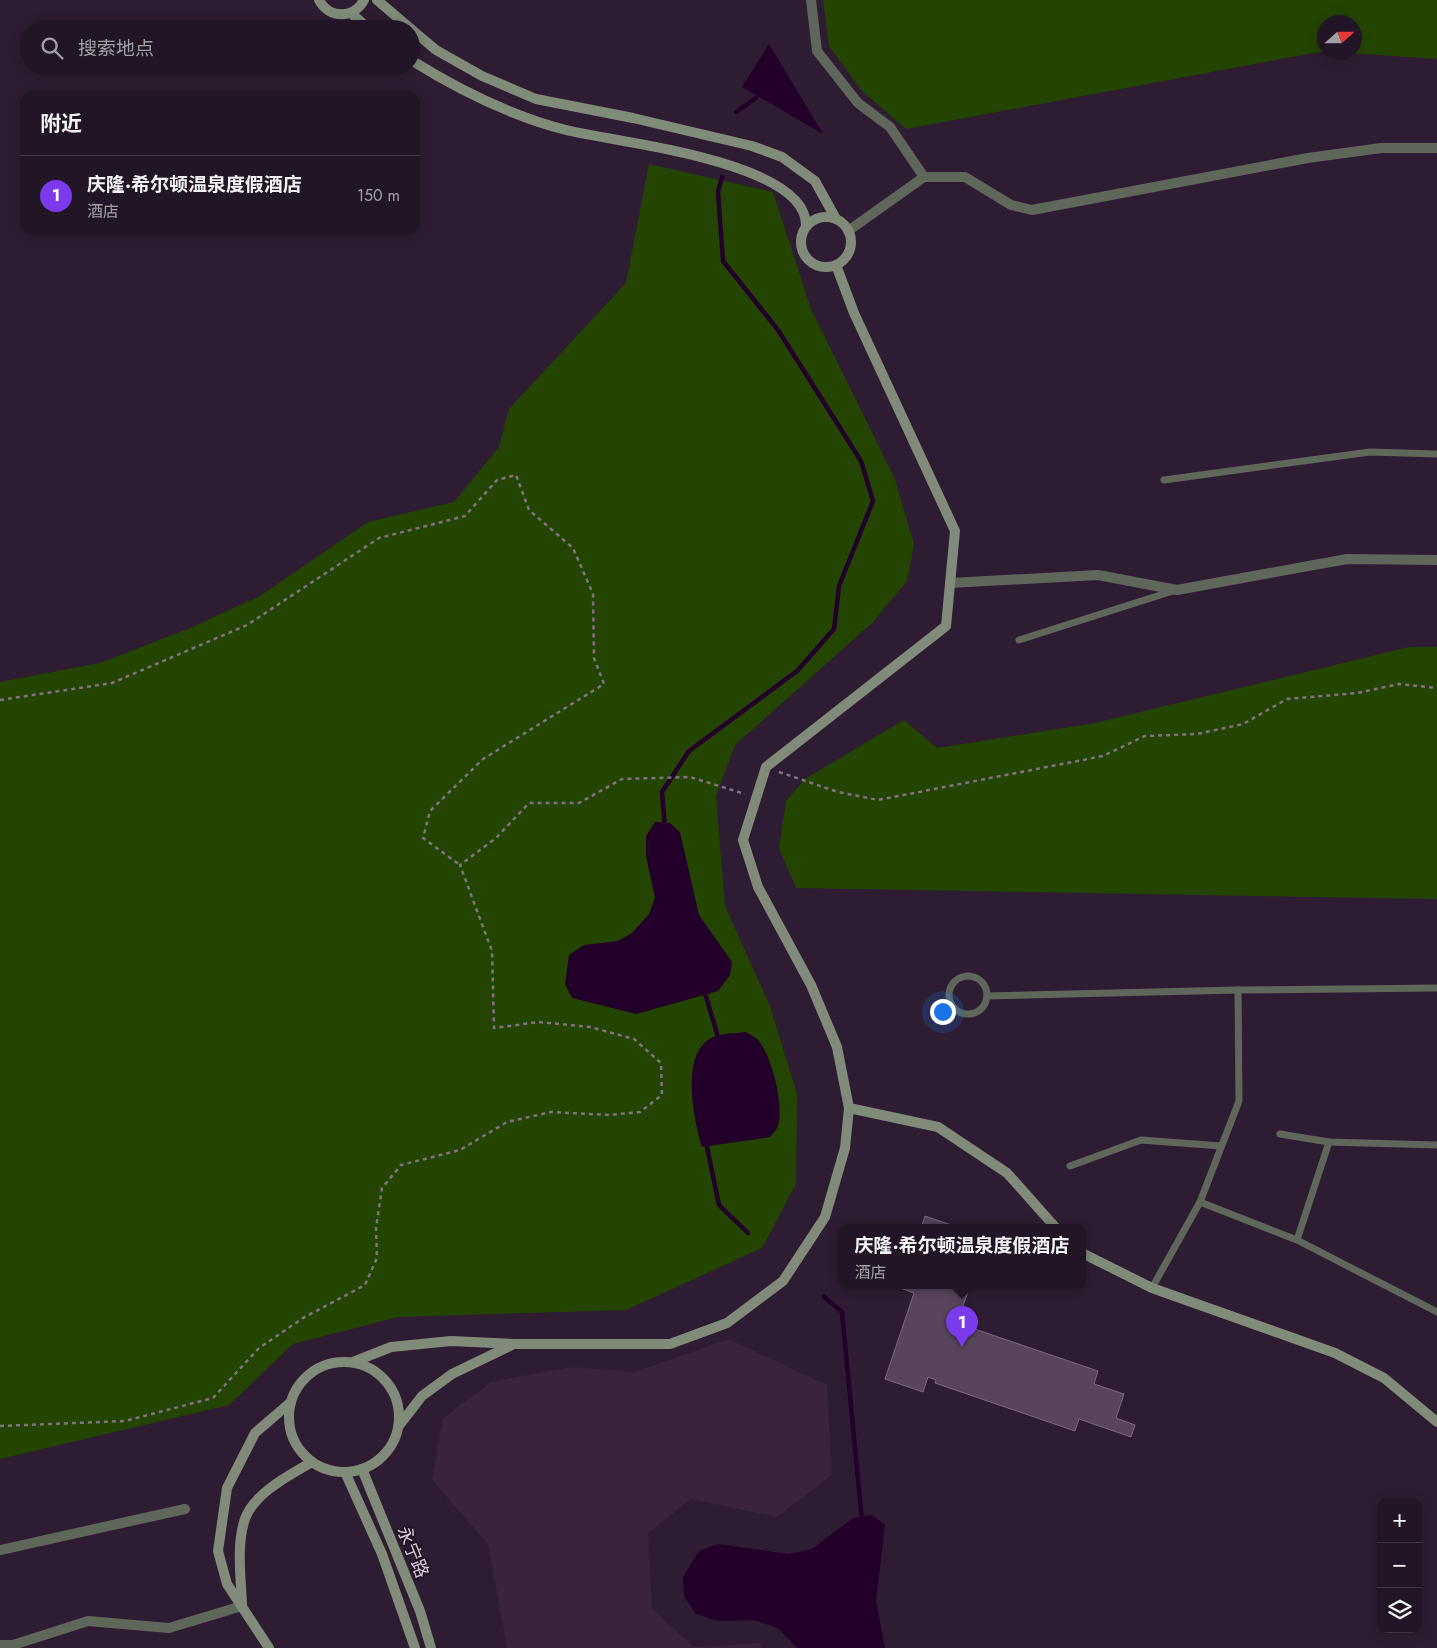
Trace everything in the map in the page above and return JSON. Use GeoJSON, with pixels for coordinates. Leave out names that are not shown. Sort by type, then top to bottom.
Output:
{"type":"FeatureCollection","features":[{"type":"Feature","properties":{"kind":"street"},"geometry":{"type":"LineString","coordinates":[[319,0],[326,9],[334,14],[351,13],[364,0]]}},
{"type":"Feature","properties":{"kind":"street"},"geometry":{"type":"LineString","coordinates":[[377,0],[400,20]]}},
{"type":"Feature","properties":{"kind":"street"},"geometry":{"type":"LineString","coordinates":[[811,0],[817,51],[858,103],[890,127],[924,177]]}},
{"type":"Feature","properties":{"kind":"street"},"geometry":{"type":"LineString","coordinates":[[351,13],[359,20]]}},
{"type":"Feature","properties":{"kind":"street"},"geometry":{"type":"LineString","coordinates":[[420,37],[436,50],[482,76],[536,99],[633,118],[752,146],[782,157],[815,181],[836,219],[848,231],[851,238],[848,254],[836,265],[820,267],[806,258],[800,242],[806,226],[804,211],[795,198],[778,185],[755,174],[701,158],[565,130],[500,108],[442,79],[420,66]]}},
{"type":"Feature","properties":{"kind":"street"},"geometry":{"type":"LineString","coordinates":[[848,231],[924,177],[965,177],[1011,206],[1032,210],[1308,158],[1381,148],[1437,148]]}},
{"type":"Feature","properties":{"kind":"street"},"geometry":{"type":"LineString","coordinates":[[806,226],[820,218],[836,219]]}},
{"type":"Feature","properties":{"kind":"street"},"geometry":{"type":"LineString","coordinates":[[353,1362],[391,1347],[451,1341],[513,1344],[670,1344],[727,1323],[783,1281],[825,1217],[845,1148],[849,1108],[837,1047],[811,985],[758,887],[743,840],[766,767],[946,626],[955,531],[854,313],[836,265]]}},
{"type":"Feature","properties":{"kind":"street"},"geometry":{"type":"LineString","coordinates":[[950,583],[1098,575],[1178,590],[1347,559],[1437,560]]}},
{"type":"Feature","properties":{"kind":"street"},"geometry":{"type":"LineString","coordinates":[[849,1108],[938,1127],[1007,1173],[1052,1224]]}},
{"type":"Feature","properties":{"kind":"street"},"geometry":{"type":"LineString","coordinates":[[1086,1255],[1152,1288],[1336,1353],[1384,1378],[1437,1422]]}},
{"type":"Feature","properties":{"kind":"street"},"geometry":{"type":"LineString","coordinates":[[398,1427],[422,1396],[452,1374],[513,1344]]}},
{"type":"Feature","properties":{"kind":"street"},"geometry":{"type":"LineString","coordinates":[[337,1362],[353,1362],[370,1368],[384,1378],[394,1393],[398,1410],[398,1427],[394,1441],[386,1453],[375,1463],[362,1469],[346,1472],[328,1470],[312,1462],[300,1450],[292,1436],[289,1419],[291,1402],[297,1388],[315,1371],[337,1362]]}},
{"type":"Feature","properties":{"kind":"street"},"geometry":{"type":"LineString","coordinates":[[270,1648],[227,1584],[218,1551],[227,1488],[256,1433],[291,1402]]}},
{"type":"Feature","properties":{"kind":"street"},"geometry":{"type":"LineString","coordinates":[[242,1606],[241,1545],[245,1518],[264,1494],[288,1476],[312,1462]]}},
{"type":"Feature","properties":{"kind":"street","name":"永宁路"},"geometry":{"type":"LineString","coordinates":[[362,1469],[420,1612],[431,1648]]}},
{"type":"Feature","properties":{"kind":"street","name":"永宁路"},"geometry":{"type":"LineString","coordinates":[[346,1472],[382,1554],[415,1648]]}},
{"type":"Feature","properties":{"kind":"street"},"geometry":{"type":"LineString","coordinates":[[0,1550],[185,1509]]}},
{"type":"Feature","properties":{"kind":"street"},"geometry":{"type":"LineString","coordinates":[[0,1645],[13,1645],[88,1621],[169,1628],[242,1606]]}},
{"type":"Feature","properties":{"kind":"lane"},"geometry":{"type":"LineString","coordinates":[[1164,480],[1370,452],[1437,454]]}},
{"type":"Feature","properties":{"kind":"lane"},"geometry":{"type":"LineString","coordinates":[[1019,640],[1178,590]]}},
{"type":"Feature","properties":{"kind":"lane"},"geometry":{"type":"LineString","coordinates":[[973,977],[984,984],[988,996],[978,1012],[966,1014],[955,1010],[949,998],[949,992],[955,981],[961,978],[973,977]]}},
{"type":"Feature","properties":{"kind":"lane"},"geometry":{"type":"LineString","coordinates":[[988,996],[1238,990],[1437,988]]}},
{"type":"Feature","properties":{"kind":"lane"},"geometry":{"type":"LineString","coordinates":[[1152,1288],[1200,1202],[1239,1100],[1238,990]]}},
{"type":"Feature","properties":{"kind":"lane"},"geometry":{"type":"LineString","coordinates":[[1280,1134],[1329,1142],[1437,1145]]}},
{"type":"Feature","properties":{"kind":"lane"},"geometry":{"type":"LineString","coordinates":[[1070,1166],[1141,1140],[1221,1146]]}},
{"type":"Feature","properties":{"kind":"lane"},"geometry":{"type":"LineString","coordinates":[[1296,1240],[1329,1142]]}},
{"type":"Feature","properties":{"kind":"lane"},"geometry":{"type":"LineString","coordinates":[[1200,1202],[1296,1240],[1437,1312]]}},
{"type":"Feature","properties":{"kind":"path"},"geometry":{"type":"LineString","coordinates":[[0,700],[112,683],[248,624],[379,538],[465,516],[497,480],[516,475],[529,510],[573,548],[593,594],[594,658],[604,684],[483,759],[430,811],[423,838],[460,865],[492,951],[494,1028],[539,1022],[590,1027],[634,1039],[661,1063],[662,1095],[640,1112],[609,1115],[551,1112],[507,1122],[460,1150],[401,1165],[382,1188],[376,1228],[377,1258],[365,1285],[303,1318],[259,1348],[213,1398],[125,1421],[0,1426]]}},
{"type":"Feature","properties":{"kind":"path"},"geometry":{"type":"LineString","coordinates":[[766,767],[838,792],[878,800],[1103,756],[1146,736],[1197,734],[1243,724],[1287,699],[1356,693],[1399,684],[1437,688]]}},
{"type":"Feature","properties":{"kind":"path"},"geometry":{"type":"LineString","coordinates":[[460,865],[496,838],[529,803],[579,803],[622,779],[690,777],[756,798]]}},
{"type":"Feature","properties":{"kind":"shaded area"},"geometry":{"type":"Polygon","coordinates":[[[769,44],[823,134],[742,87],[769,44]]]}},
{"type":"Feature","properties":{"kind":"shaded area"},"geometry":{"type":"Polygon","coordinates":[[[655,822],[670,823],[680,832],[699,915],[732,962],[730,975],[718,991],[636,1014],[572,998],[565,984],[569,955],[584,945],[618,941],[632,933],[649,914],[655,898],[646,856],[646,836],[655,822]]]}},
{"type":"Feature","properties":{"kind":"shaded area"},"geometry":{"type":"Polygon","coordinates":[[[746,1032],[756,1038],[762,1045],[772,1067],[780,1108],[777,1128],[770,1137],[702,1147],[693,1107],[692,1075],[695,1061],[700,1049],[713,1037],[722,1034],[746,1032]]]}},
{"type":"Feature","properties":{"kind":"shaded area"},"geometry":{"type":"Polygon","coordinates":[[[729,1339],[827,1385],[832,1475],[777,1517],[691,1499],[648,1533],[652,1609],[694,1647],[759,1643],[762,1648],[507,1648],[488,1544],[432,1480],[443,1418],[491,1382],[571,1367],[635,1372],[729,1339]]]}},
{"type":"Feature","properties":{"kind":"shaded area"},"geometry":{"type":"Polygon","coordinates":[[[872,1515],[885,1525],[876,1601],[885,1648],[797,1648],[778,1628],[754,1620],[718,1621],[696,1614],[684,1596],[683,1577],[699,1551],[718,1544],[789,1554],[812,1549],[853,1518],[872,1515]]]}},
{"type":"Feature","properties":{"kind":"green space"},"geometry":{"type":"Polygon","coordinates":[[[823,0],[1437,0],[1437,59],[1362,54],[1362,15],[1317,15],[1317,52],[906,129],[862,91],[829,46],[823,0]]]}},
{"type":"Feature","properties":{"kind":"green space"},"geometry":{"type":"Polygon","coordinates":[[[649,164],[773,192],[811,309],[894,477],[914,544],[907,581],[873,622],[735,745],[716,796],[725,906],[770,1006],[797,1094],[796,1184],[762,1248],[626,1310],[398,1317],[293,1344],[229,1405],[0,1459],[0,682],[100,663],[188,629],[260,596],[368,522],[454,502],[499,447],[509,409],[626,283],[649,164]]]}},
{"type":"Feature","properties":{"kind":"green space"},"geometry":{"type":"Polygon","coordinates":[[[1409,647],[1437,647],[1437,899],[796,888],[779,848],[786,801],[805,779],[904,720],[937,748],[1095,723],[1409,647]]]}},
{"type":"Feature","properties":{"kind":"building"},"geometry":{"type":"Polygon","coordinates":[[[925,1216],[948,1224],[922,1224],[925,1216]]]}},
{"type":"Feature","properties":{"kind":"building"},"geometry":{"type":"Polygon","coordinates":[[[903,1289],[969,1289],[957,1323],[1098,1371],[1094,1384],[1124,1394],[1116,1418],[1135,1425],[1131,1437],[1079,1419],[1075,1431],[935,1383],[936,1380],[928,1377],[923,1392],[885,1379],[914,1293],[903,1289]]]}},
{"type":"Feature","properties":{"kind":"waterway"},"geometry":{"type":"LineString","coordinates":[[736,112],[756,98]]}},
{"type":"Feature","properties":{"kind":"waterway"},"geometry":{"type":"LineString","coordinates":[[665,827],[662,792],[689,751],[797,671],[834,629],[839,586],[873,501],[861,461],[778,330],[723,261],[718,192],[722,177]]}},
{"type":"Feature","properties":{"kind":"waterway"},"geometry":{"type":"LineString","coordinates":[[704,990],[719,1040]]}},
{"type":"Feature","properties":{"kind":"waterway"},"geometry":{"type":"LineString","coordinates":[[706,1142],[719,1205],[748,1233]]}},
{"type":"Feature","properties":{"kind":"waterway"},"geometry":{"type":"LineString","coordinates":[[824,1297],[842,1312],[862,1521]]}},
{"type":"Feature","properties":{"kind":"place","name":"庆隆·希尔顿温泉度假酒店"},"geometry":{"type":"Point","coordinates":[962,1347]}}]}
